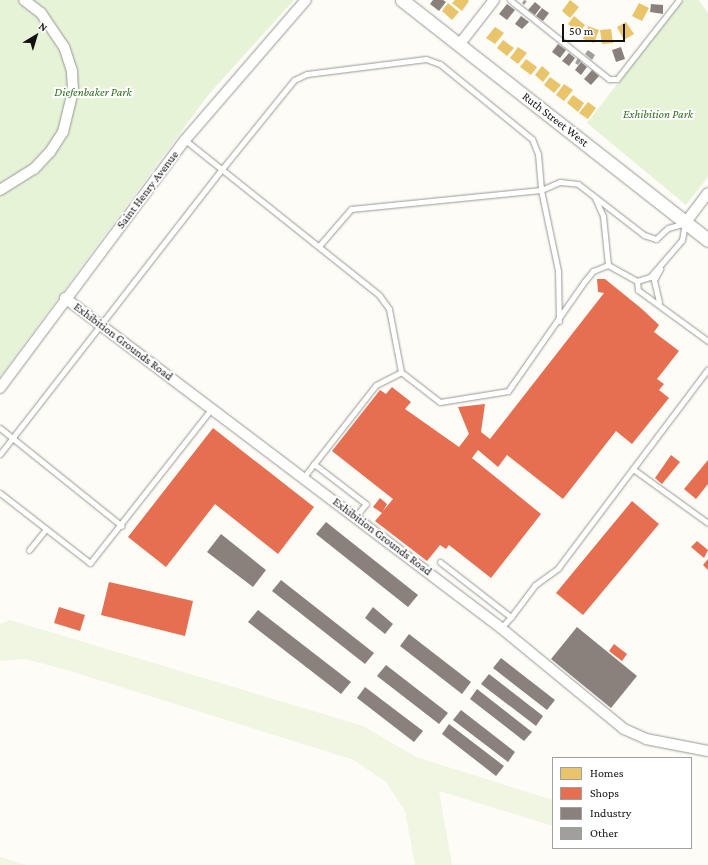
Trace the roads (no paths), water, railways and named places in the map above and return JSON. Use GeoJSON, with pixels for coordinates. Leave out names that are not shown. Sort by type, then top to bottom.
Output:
{"type":"FeatureCollection","features":[{"type":"Feature","properties":{"kind":"street"},"geometry":{"type":"LineString","coordinates":[[0,190],[34,169],[50,152],[63,132],[73,91],[72,71],[64,47],[41,13],[24,0]]}},
{"type":"Feature","properties":{"kind":"street","name":"Saint Henry Avenue"},"geometry":{"type":"LineString","coordinates":[[0,388],[186,140],[306,0]]}},
{"type":"Feature","properties":{"kind":"street"},"geometry":{"type":"LineString","coordinates":[[459,45],[494,0]]}},
{"type":"Feature","properties":{"kind":"street","name":"Ruth Street West"},"geometry":{"type":"LineString","coordinates":[[409,2],[459,45],[708,240]]}},
{"type":"Feature","properties":{"kind":"street"},"geometry":{"type":"LineString","coordinates":[[686,222],[708,193]]}},
{"type":"Feature","properties":{"kind":"street","name":"Exhibition Grounds Road"},"geometry":{"type":"LineString","coordinates":[[66,298],[501,628],[624,729],[646,739],[708,751]]}},
{"type":"Feature","properties":{"kind":"lane"},"geometry":{"type":"LineString","coordinates":[[510,0],[609,79],[618,79],[679,0]]}},
{"type":"Feature","properties":{"kind":"lane"},"geometry":{"type":"LineString","coordinates":[[0,454],[222,169],[294,80],[307,74],[426,60],[440,64],[532,139],[538,154],[541,190],[558,271],[559,322]]}},
{"type":"Feature","properties":{"kind":"lane"},"geometry":{"type":"LineString","coordinates":[[186,140],[319,246],[385,301],[401,372],[440,402],[508,392],[559,322],[584,282],[593,271],[608,264]]}},
{"type":"Feature","properties":{"kind":"lane"},"geometry":{"type":"LineString","coordinates":[[319,246],[351,209],[541,190],[560,182],[578,184],[594,197],[656,239],[668,228],[686,222]]}},
{"type":"Feature","properties":{"kind":"lane"},"geometry":{"type":"LineString","coordinates":[[594,197],[603,216],[608,264]]}},
{"type":"Feature","properties":{"kind":"lane"},"geometry":{"type":"LineString","coordinates":[[608,264],[638,281],[650,277],[664,263],[682,240],[686,222]]}},
{"type":"Feature","properties":{"kind":"lane"},"geometry":{"type":"LineString","coordinates":[[658,302],[654,280],[664,263]]}},
{"type":"Feature","properties":{"kind":"lane"},"geometry":{"type":"LineString","coordinates":[[638,281],[638,290],[658,302],[708,341]]}},
{"type":"Feature","properties":{"kind":"lane"},"geometry":{"type":"LineString","coordinates":[[501,628],[535,585],[558,568],[708,369]]}},
{"type":"Feature","properties":{"kind":"lane"},"geometry":{"type":"LineString","coordinates":[[303,478],[376,385],[401,372]]}},
{"type":"Feature","properties":{"kind":"lane"},"geometry":{"type":"LineString","coordinates":[[0,493],[90,563],[122,526],[212,408]]}},
{"type":"Feature","properties":{"kind":"lane"},"geometry":{"type":"LineString","coordinates":[[0,428],[122,526]]}},
{"type":"Feature","properties":{"kind":"lane"},"geometry":{"type":"LineString","coordinates":[[314,464],[366,504],[356,517]]}},
{"type":"Feature","properties":{"kind":"lane"},"geometry":{"type":"LineString","coordinates":[[633,469],[708,523]]}},
{"type":"Feature","properties":{"kind":"lane"},"geometry":{"type":"LineString","coordinates":[[30,550],[46,529]]}},
{"type":"Feature","properties":{"kind":"lane"},"geometry":{"type":"LineString","coordinates":[[440,562],[510,617]]}},
{"type":"Feature","properties":{"kind":"park label","name":"Diefenbaker Park"},"geometry":{"type":"Point","coordinates":[93,93]}},
{"type":"Feature","properties":{"kind":"park label","name":"Exhibition Park"},"geometry":{"type":"Point","coordinates":[658,115]}}]}
